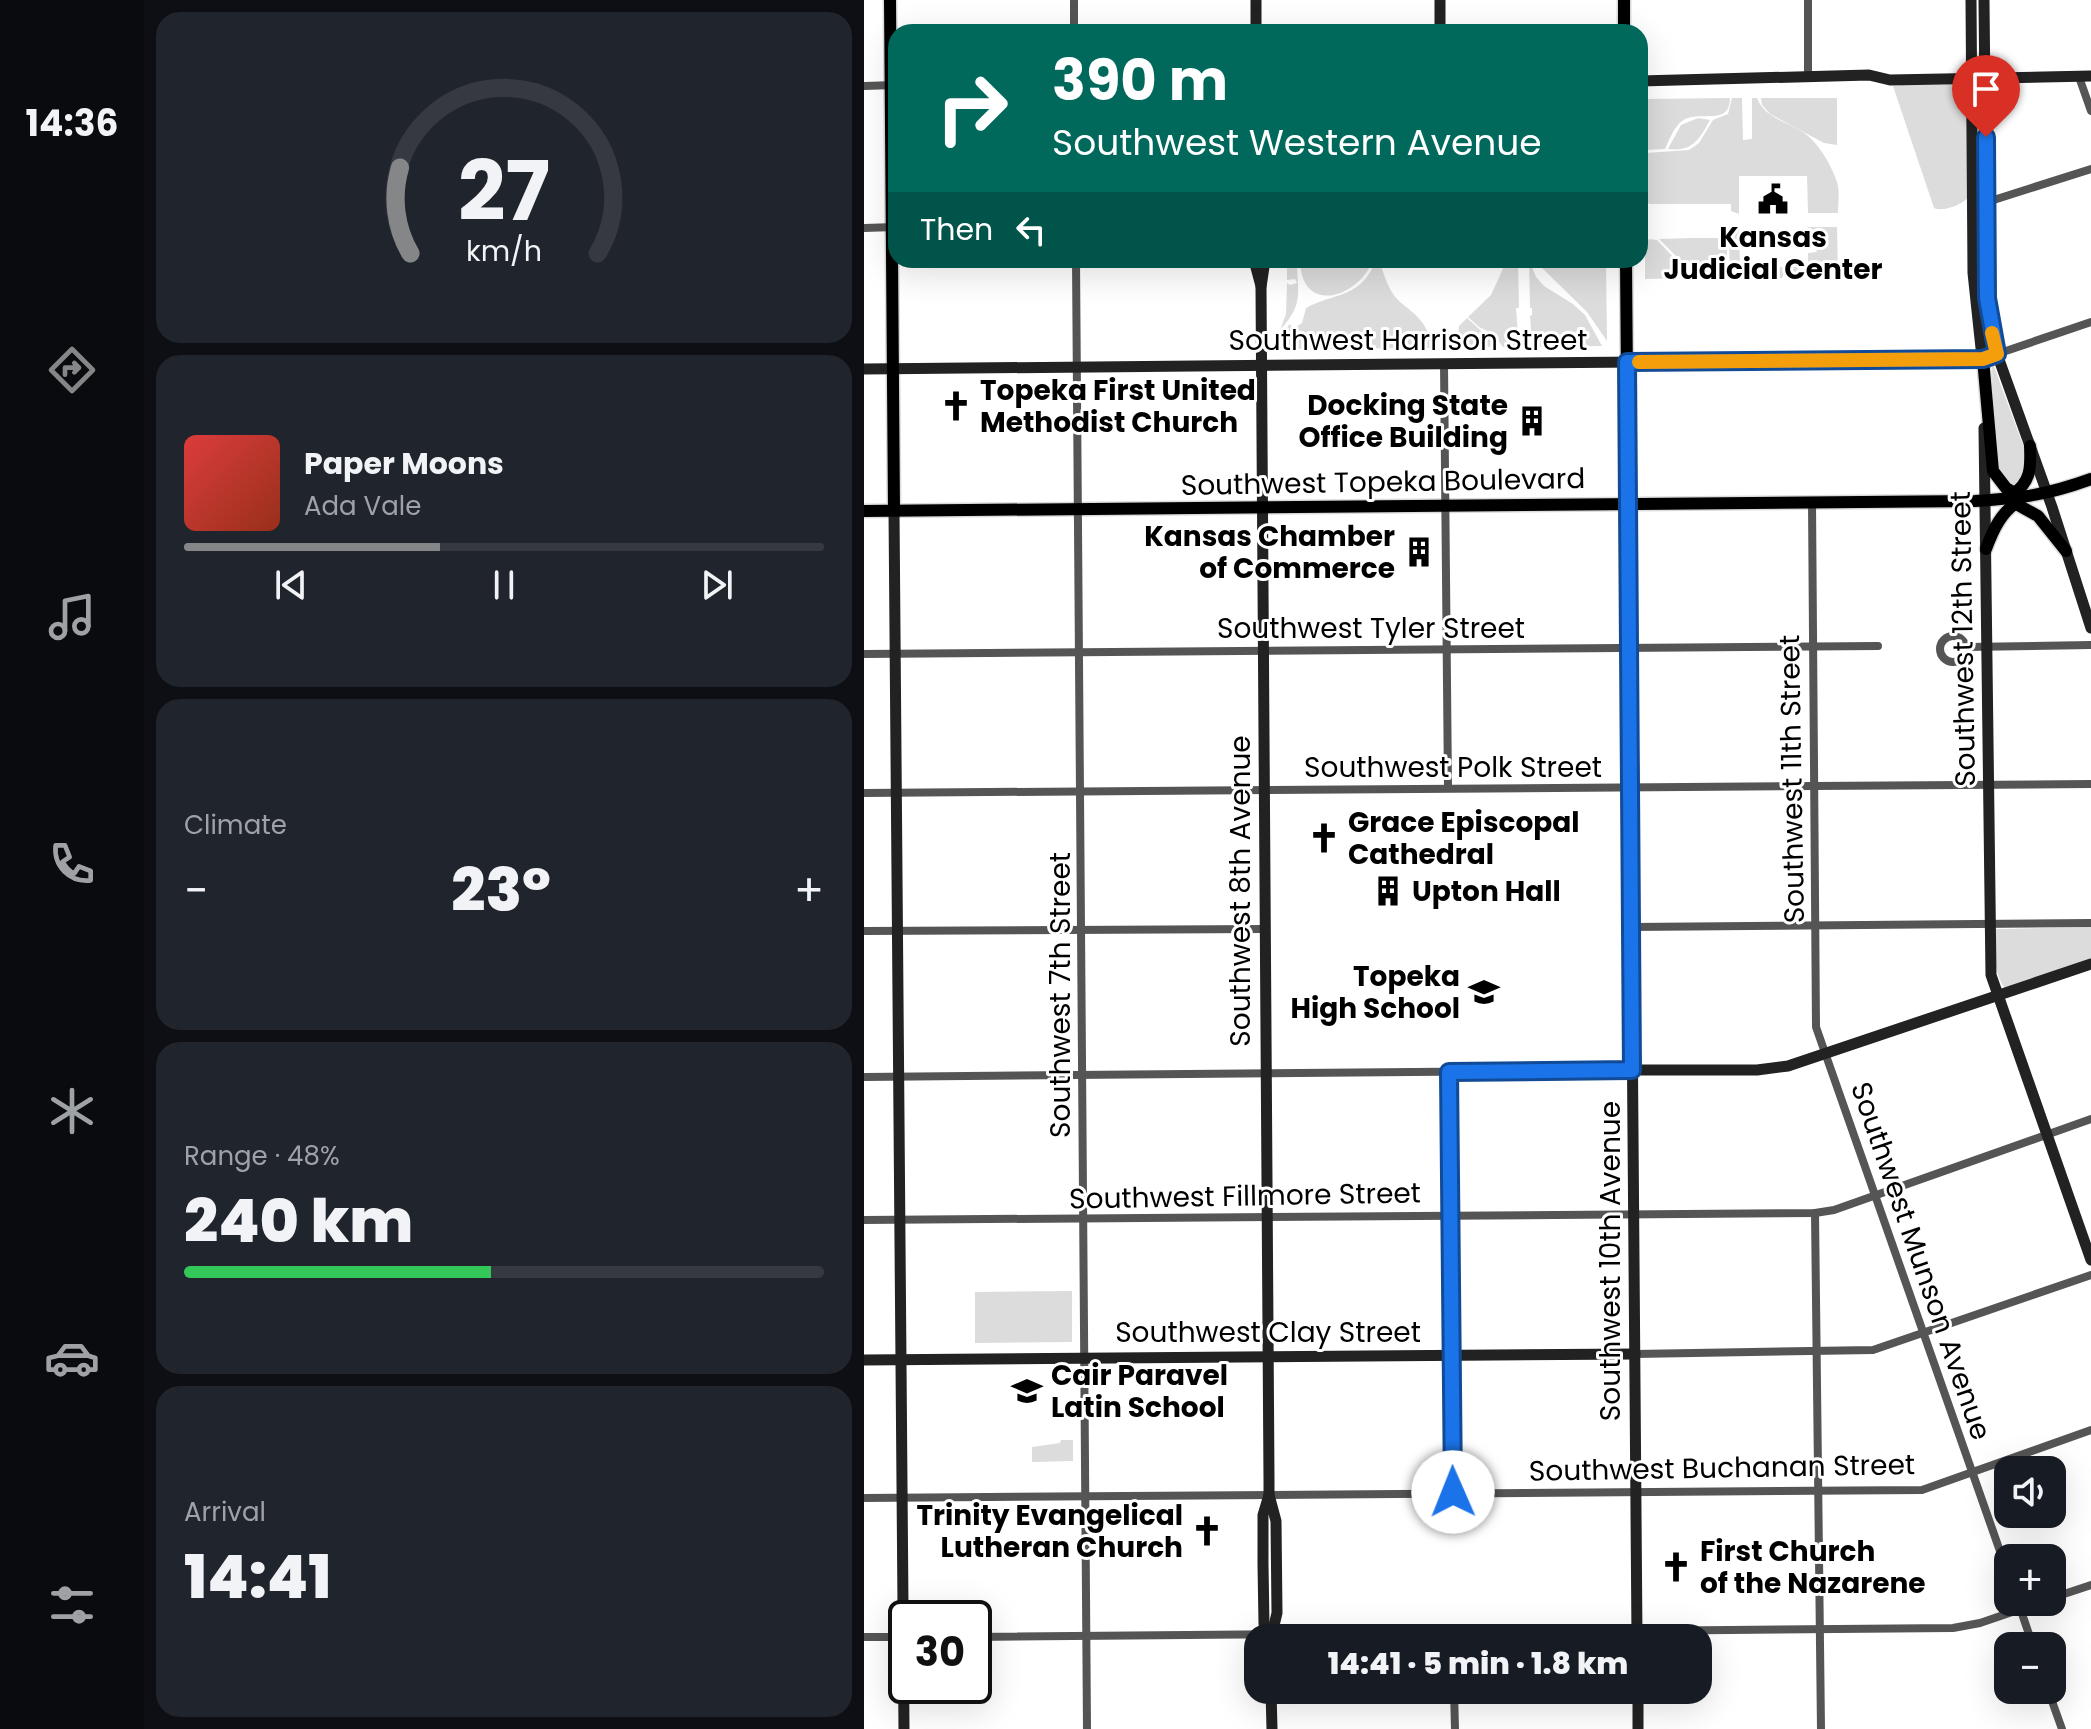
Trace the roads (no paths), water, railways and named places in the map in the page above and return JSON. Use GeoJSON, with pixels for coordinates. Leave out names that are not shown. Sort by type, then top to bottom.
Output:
{"type":"FeatureCollection","features":[{"type":"Feature","properties":{"kind":"main road"},"geometry":{"type":"LineString","coordinates":[[890,0],[891,24]]}},
{"type":"Feature","properties":{"kind":"main road"},"geometry":{"type":"LineString","coordinates":[[1256,0],[1256,24]]}},
{"type":"Feature","properties":{"kind":"main road"},"geometry":{"type":"LineString","coordinates":[[1440,0],[1440,24]]}},
{"type":"Feature","properties":{"kind":"main road"},"geometry":{"type":"LineString","coordinates":[[1624,0],[1624,24]]}},
{"type":"Feature","properties":{"kind":"main road","name":"Southwest 12th Street"},"geometry":{"type":"LineString","coordinates":[[1971,0],[1973,273],[1983,359],[1991,975],[2091,1260]]}},
{"type":"Feature","properties":{"kind":"main road"},"geometry":{"type":"LineString","coordinates":[[1984,0],[1988,312],[1997,354],[2091,628]]}},
{"type":"Feature","properties":{"kind":"main road"},"geometry":{"type":"LineString","coordinates":[[1648,81],[1869,75],[1890,80],[2085,76]]}},
{"type":"Feature","properties":{"kind":"main road"},"geometry":{"type":"LineString","coordinates":[[894,268],[903,1600]]}},
{"type":"Feature","properties":{"kind":"main road","name":"Southwest 8th Avenue"},"geometry":{"type":"LineString","coordinates":[[1256,268],[1261,287]]}},
{"type":"Feature","properties":{"kind":"main road","name":"Southwest 8th Avenue"},"geometry":{"type":"LineString","coordinates":[[1264,268],[1261,287],[1261,507],[1269,1495],[1263,1515],[1264,1624]]}},
{"type":"Feature","properties":{"kind":"main road","name":"Southwest 10th Avenue"},"geometry":{"type":"LineString","coordinates":[[1626,268],[1637,1624]]}},
{"type":"Feature","properties":{"kind":"main road","name":"Southwest Harrison Street"},"geometry":{"type":"LineString","coordinates":[[864,369],[1983,359],[1997,354]]}},
{"type":"Feature","properties":{"kind":"main road"},"geometry":{"type":"LineString","coordinates":[[1983,359],[1991,465],[2000,482],[2038,516],[2066,551]]}},
{"type":"Feature","properties":{"kind":"main road"},"geometry":{"type":"LineString","coordinates":[[1986,549],[1992,531],[2030,473],[2030,446]]}},
{"type":"Feature","properties":{"kind":"main road","name":"Southwest Topeka Boulevard"},"geometry":{"type":"LineString","coordinates":[[864,511],[1985,500],[2047,494],[2091,479]]}},
{"type":"Feature","properties":{"kind":"main road"},"geometry":{"type":"LineString","coordinates":[[1632,1070],[1778,1068],[2091,964]]}},
{"type":"Feature","properties":{"kind":"main road","name":"Southwest Clay Street"},"geometry":{"type":"LineString","coordinates":[[864,1360],[1635,1354]]}},
{"type":"Feature","properties":{"kind":"main road"},"geometry":{"type":"LineString","coordinates":[[904,1704],[904,1729]]}},
{"type":"Feature","properties":{"kind":"main road"},"geometry":{"type":"LineString","coordinates":[[1271,1704],[1272,1729]]}},
{"type":"Feature","properties":{"kind":"main road"},"geometry":{"type":"LineString","coordinates":[[1638,1704],[1638,1729]]}},
{"type":"Feature","properties":{"kind":"street"},"geometry":{"type":"LineString","coordinates":[[1074,0],[1074,24]]}},
{"type":"Feature","properties":{"kind":"street"},"geometry":{"type":"LineString","coordinates":[[1808,0],[1808,77]]}},
{"type":"Feature","properties":{"kind":"street"},"geometry":{"type":"LineString","coordinates":[[2085,76],[2091,111]]}},
{"type":"Feature","properties":{"kind":"street"},"geometry":{"type":"LineString","coordinates":[[864,86],[888,85]]}},
{"type":"Feature","properties":{"kind":"street"},"geometry":{"type":"LineString","coordinates":[[1973,204],[1986,204],[2091,169]]}},
{"type":"Feature","properties":{"kind":"street"},"geometry":{"type":"LineString","coordinates":[[864,228],[888,227]]}},
{"type":"Feature","properties":{"kind":"street","name":"Southwest 7th Street"},"geometry":{"type":"LineString","coordinates":[[1076,268],[1087,1729]]}},
{"type":"Feature","properties":{"kind":"street","name":"Southwest Harrison Street"},"geometry":{"type":"LineString","coordinates":[[1997,354],[2091,322]]}},
{"type":"Feature","properties":{"kind":"street"},"geometry":{"type":"LineString","coordinates":[[1444,364],[1448,788]]}},
{"type":"Feature","properties":{"kind":"street","name":"Southwest 11th Street"},"geometry":{"type":"LineString","coordinates":[[1812,502],[1815,1021],[1825,1054]]}},
{"type":"Feature","properties":{"kind":"street"},"geometry":{"type":"LineString","coordinates":[[1967,647],[2091,645]]}},
{"type":"Feature","properties":{"kind":"street","name":"Southwest Tyler Street"},"geometry":{"type":"LineString","coordinates":[[864,654],[1878,646]]}},
{"type":"Feature","properties":{"kind":"street","name":"Southwest Polk Street"},"geometry":{"type":"LineString","coordinates":[[864,793],[2091,784]]}},
{"type":"Feature","properties":{"kind":"street"},"geometry":{"type":"LineString","coordinates":[[1631,927],[2091,923]]}},
{"type":"Feature","properties":{"kind":"street"},"geometry":{"type":"LineString","coordinates":[[864,931],[1264,929]]}},
{"type":"Feature","properties":{"kind":"street","name":"Southwest Munson Avenue"},"geometry":{"type":"LineString","coordinates":[[1825,1054],[1997,1544]]}},
{"type":"Feature","properties":{"kind":"street"},"geometry":{"type":"LineString","coordinates":[[864,1077],[1632,1070]]}},
{"type":"Feature","properties":{"kind":"street"},"geometry":{"type":"LineString","coordinates":[[1449,1072],[1453,1492]]}},
{"type":"Feature","properties":{"kind":"street","name":"Southwest Fillmore Street"},"geometry":{"type":"LineString","coordinates":[[864,1220],[1815,1213],[1834,1210],[2091,1119]]}},
{"type":"Feature","properties":{"kind":"street"},"geometry":{"type":"LineString","coordinates":[[1815,1213],[1821,1729]]}},
{"type":"Feature","properties":{"kind":"street","name":"Southwest Clay Street"},"geometry":{"type":"LineString","coordinates":[[1635,1354],[1873,1350],[2091,1275]]}},
{"type":"Feature","properties":{"kind":"street","name":"Southwest Buchanan Street"},"geometry":{"type":"LineString","coordinates":[[864,1498],[1922,1490],[2091,1430]]}},
{"type":"Feature","properties":{"kind":"street"},"geometry":{"type":"LineString","coordinates":[[2066,1593],[2091,1585]]}},
{"type":"Feature","properties":{"kind":"street"},"geometry":{"type":"LineString","coordinates":[[1712,1632],[1953,1628],[1996,1616]]}},
{"type":"Feature","properties":{"kind":"street"},"geometry":{"type":"LineString","coordinates":[[864,1637],[888,1637]]}},
{"type":"Feature","properties":{"kind":"street"},"geometry":{"type":"LineString","coordinates":[[992,1637],[1244,1637]]}},
{"type":"Feature","properties":{"kind":"street"},"geometry":{"type":"LineString","coordinates":[[1454,1704],[1455,1729]]}},
{"type":"Feature","properties":{"kind":"street"},"geometry":{"type":"LineString","coordinates":[[2053,1704],[2062,1729]]}},
{"type":"Feature","properties":{"kind":"place","name":"Kansas Judicial Center"},"geometry":{"type":"Point","coordinates":[1773,199]}},
{"type":"Feature","properties":{"kind":"place","name":"Topeka First United Methodist Church"},"geometry":{"type":"Point","coordinates":[956,406]}},
{"type":"Feature","properties":{"kind":"place","name":"Docking State Office Building"},"geometry":{"type":"Point","coordinates":[1532,421]}},
{"type":"Feature","properties":{"kind":"place","name":"Kansas Chamber of Commerce"},"geometry":{"type":"Point","coordinates":[1419,552]}},
{"type":"Feature","properties":{"kind":"place","name":"Grace Episcopal Cathedral"},"geometry":{"type":"Point","coordinates":[1324,838]}},
{"type":"Feature","properties":{"kind":"place","name":"Upton Hall"},"geometry":{"type":"Point","coordinates":[1388,891]}},
{"type":"Feature","properties":{"kind":"place","name":"Topeka High School"},"geometry":{"type":"Point","coordinates":[1484,992]}},
{"type":"Feature","properties":{"kind":"place","name":"Cair Paravel Latin School"},"geometry":{"type":"Point","coordinates":[1027,1391]}},
{"type":"Feature","properties":{"kind":"place","name":"Trinity Evangelical Lutheran Church"},"geometry":{"type":"Point","coordinates":[1207,1531]}},
{"type":"Feature","properties":{"kind":"place","name":"First Church of the Nazarene"},"geometry":{"type":"Point","coordinates":[1676,1567]}}]}
